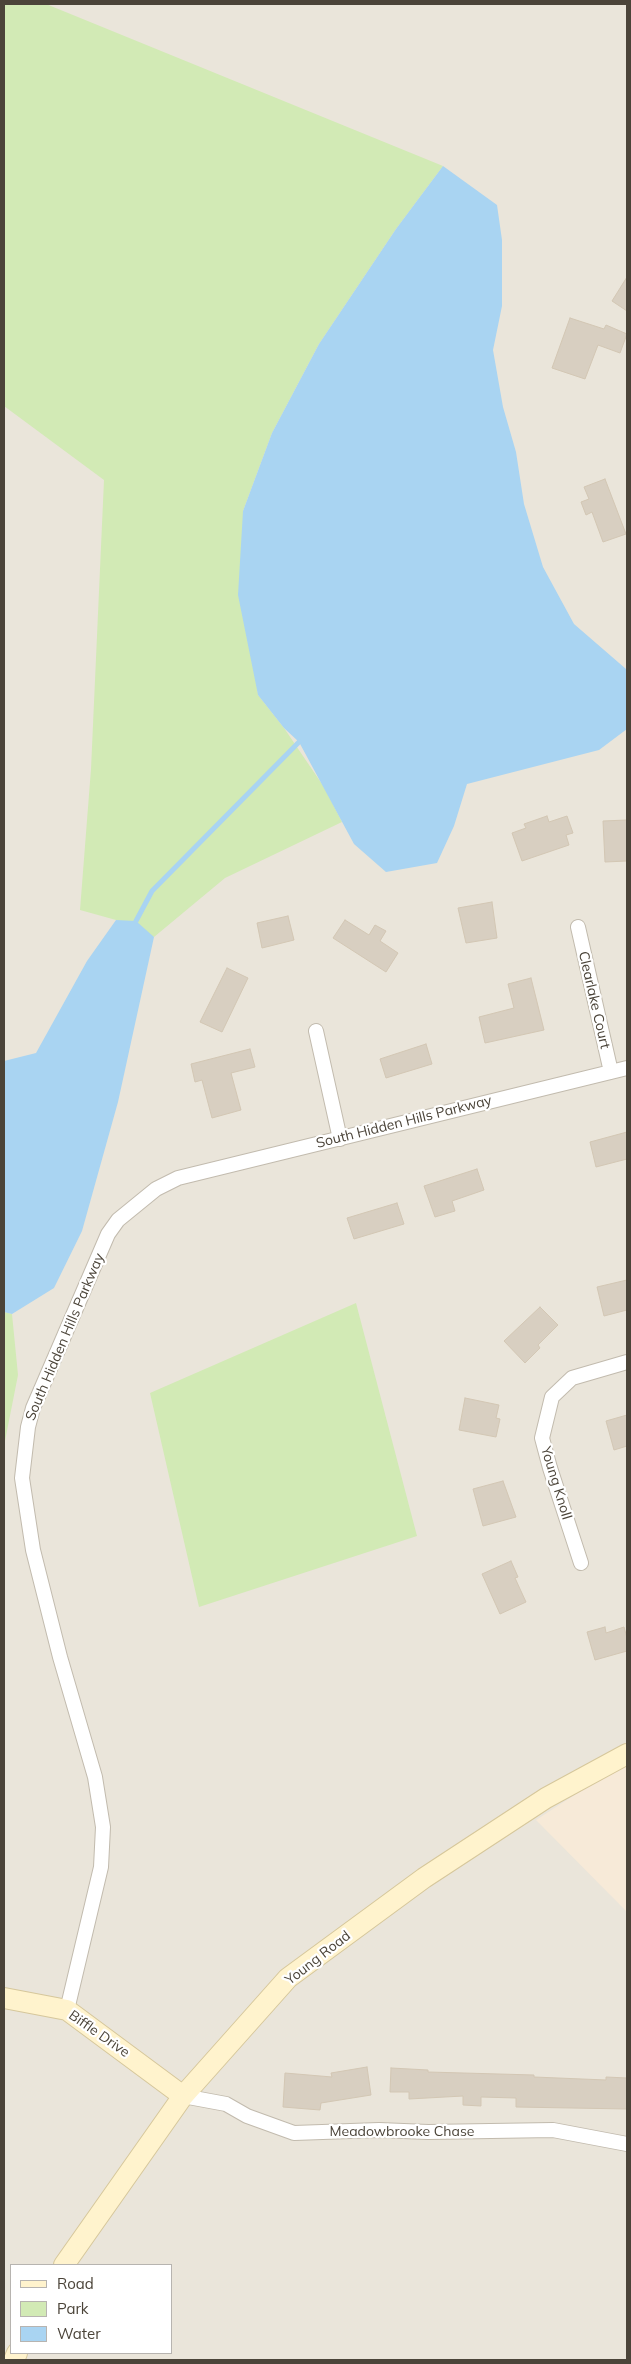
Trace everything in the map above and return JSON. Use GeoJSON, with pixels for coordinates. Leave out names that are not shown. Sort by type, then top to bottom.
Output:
{"type":"FeatureCollection","features":[{"type":"Feature","properties":{"kind":"street","name":"Clearlake Court"},"geometry":{"type":"LineString","coordinates":[[578,927],[611,1072]]}},
{"type":"Feature","properties":{"kind":"street"},"geometry":{"type":"LineString","coordinates":[[316,1031],[340,1138]]}},
{"type":"Feature","properties":{"kind":"street","name":"South Hidden Hills Parkway"},"geometry":{"type":"LineString","coordinates":[[67,2010],[101,1867],[102,1827],[95,1778],[60,1657],[33,1550],[22,1478],[28,1427],[33,1408],[108,1234],[118,1220],[156,1189],[178,1178],[627,1068]]}},
{"type":"Feature","properties":{"kind":"street","name":"Young Knoll"},"geometry":{"type":"LineString","coordinates":[[581,1563],[542,1438],[552,1397],[572,1378],[627,1362]]}},
{"type":"Feature","properties":{"kind":"street","name":"Young Road"},"geometry":{"type":"LineString","coordinates":[[65,2264],[183,2096],[288,1978],[424,1878],[546,1798],[627,1754]]}},
{"type":"Feature","properties":{"kind":"street","name":"Biffle Drive"},"geometry":{"type":"LineString","coordinates":[[4,1998],[67,2010],[183,2096]]}},
{"type":"Feature","properties":{"kind":"street","name":"Meadowbrooke Chase"},"geometry":{"type":"LineString","coordinates":[[183,2096],[226,2104],[247,2116],[294,2133],[379,2130],[428,2132],[553,2130],[627,2144]]}},
{"type":"Feature","properties":{"kind":"shaded area"},"geometry":{"type":"Polygon","coordinates":[[[4,4],[627,4],[627,2360],[4,2360],[4,4]]]}},
{"type":"Feature","properties":{"kind":"shaded area"},"geometry":{"type":"Polygon","coordinates":[[[627,1761],[627,1912],[536,1820],[627,1761]]]}},
{"type":"Feature","properties":{"kind":"green space"},"geometry":{"type":"Polygon","coordinates":[[[4,4],[46,4],[443,166],[396,229],[319,344],[272,433],[243,511],[258,695],[284,728],[324,787],[342,822],[225,878],[154,937],[116,920],[80,910],[91,769],[104,480],[4,406],[4,4]]]}},
{"type":"Feature","properties":{"kind":"green space"},"geometry":{"type":"Polygon","coordinates":[[[356,1303],[417,1536],[199,1607],[150,1393],[356,1303]]]}},
{"type":"Feature","properties":{"kind":"green space"},"geometry":{"type":"Polygon","coordinates":[[[4,1312],[12,1314],[18,1375],[4,1446],[4,1312]]]}},
{"type":"Feature","properties":{"kind":"water"},"geometry":{"type":"Polygon","coordinates":[[[443,166],[497,205],[502,240],[502,306],[493,350],[503,407],[516,452],[524,504],[543,567],[574,624],[626,669],[627,729],[599,750],[467,784],[454,826],[437,863],[386,872],[354,844],[299,742],[284,728],[258,695],[238,595],[243,511],[272,433],[319,344],[396,229],[443,166]]]}},
{"type":"Feature","properties":{"kind":"water"},"geometry":{"type":"Polygon","coordinates":[[[116,920],[136,921],[154,937],[118,1102],[82,1231],[54,1288],[12,1314],[4,1312],[4,1061],[36,1053],[87,961],[116,920]]]}},
{"type":"Feature","properties":{"kind":"building"},"geometry":{"type":"Polygon","coordinates":[[[627,277],[627,311],[612,301],[627,277]]]}},
{"type":"Feature","properties":{"kind":"building"},"geometry":{"type":"Polygon","coordinates":[[[570,318],[604,329],[606,325],[627,334],[620,353],[598,345],[585,379],[552,368],[570,318]]]}},
{"type":"Feature","properties":{"kind":"building"},"geometry":{"type":"Polygon","coordinates":[[[605,479],[626,534],[603,542],[592,512],[586,515],[581,502],[589,499],[584,487],[605,479]]]}},
{"type":"Feature","properties":{"kind":"building"},"geometry":{"type":"Polygon","coordinates":[[[547,816],[549,822],[567,816],[573,833],[566,835],[569,845],[522,861],[512,833],[526,828],[524,824],[547,816]]]}},
{"type":"Feature","properties":{"kind":"building"},"geometry":{"type":"Polygon","coordinates":[[[627,820],[627,861],[605,862],[603,821],[627,820]]]}},
{"type":"Feature","properties":{"kind":"building"},"geometry":{"type":"Polygon","coordinates":[[[492,902],[497,938],[466,943],[458,908],[492,902]]]}},
{"type":"Feature","properties":{"kind":"building"},"geometry":{"type":"Polygon","coordinates":[[[288,916],[294,940],[262,948],[257,923],[288,916]]]}},
{"type":"Feature","properties":{"kind":"building"},"geometry":{"type":"Polygon","coordinates":[[[345,920],[369,935],[375,925],[386,931],[380,941],[398,953],[386,972],[333,938],[345,920]]]}},
{"type":"Feature","properties":{"kind":"building"},"geometry":{"type":"Polygon","coordinates":[[[227,968],[248,978],[222,1032],[200,1022],[227,968]]]}},
{"type":"Feature","properties":{"kind":"building"},"geometry":{"type":"Polygon","coordinates":[[[531,978],[544,1030],[485,1043],[479,1017],[514,1008],[508,984],[531,978]]]}},
{"type":"Feature","properties":{"kind":"building"},"geometry":{"type":"Polygon","coordinates":[[[426,1044],[432,1064],[386,1078],[380,1059],[426,1044]]]}},
{"type":"Feature","properties":{"kind":"building"},"geometry":{"type":"Polygon","coordinates":[[[250,1049],[255,1067],[231,1073],[241,1110],[212,1118],[202,1080],[195,1082],[191,1064],[250,1049]]]}},
{"type":"Feature","properties":{"kind":"building"},"geometry":{"type":"Polygon","coordinates":[[[627,1132],[627,1159],[596,1167],[590,1142],[627,1132]]]}},
{"type":"Feature","properties":{"kind":"building"},"geometry":{"type":"Polygon","coordinates":[[[477,1169],[484,1190],[452,1201],[455,1211],[435,1217],[424,1186],[477,1169]]]}},
{"type":"Feature","properties":{"kind":"building"},"geometry":{"type":"Polygon","coordinates":[[[397,1203],[404,1224],[354,1239],[347,1218],[397,1203]]]}},
{"type":"Feature","properties":{"kind":"building"},"geometry":{"type":"Polygon","coordinates":[[[627,1280],[627,1310],[604,1316],[597,1287],[627,1280]]]}},
{"type":"Feature","properties":{"kind":"building"},"geometry":{"type":"Polygon","coordinates":[[[540,1307],[558,1325],[538,1345],[540,1348],[525,1363],[504,1341],[540,1307]]]}},
{"type":"Feature","properties":{"kind":"building"},"geometry":{"type":"Polygon","coordinates":[[[465,1398],[499,1405],[496,1418],[500,1419],[496,1437],[459,1430],[465,1398]]]}},
{"type":"Feature","properties":{"kind":"building"},"geometry":{"type":"Polygon","coordinates":[[[627,1415],[627,1446],[614,1450],[606,1421],[627,1415]]]}},
{"type":"Feature","properties":{"kind":"building"},"geometry":{"type":"Polygon","coordinates":[[[503,1481],[516,1517],[483,1526],[473,1489],[503,1481]]]}},
{"type":"Feature","properties":{"kind":"building"},"geometry":{"type":"Polygon","coordinates":[[[511,1561],[518,1577],[515,1578],[526,1602],[500,1614],[482,1574],[511,1561]]]}},
{"type":"Feature","properties":{"kind":"building"},"geometry":{"type":"Polygon","coordinates":[[[605,1627],[606,1633],[624,1627],[627,1638],[627,1651],[595,1660],[587,1632],[605,1627]]]}},
{"type":"Feature","properties":{"kind":"building"},"geometry":{"type":"Polygon","coordinates":[[[367,2067],[371,2095],[321,2103],[320,2110],[283,2107],[285,2073],[332,2077],[331,2073],[367,2067]]]}},
{"type":"Feature","properties":{"kind":"building"},"geometry":{"type":"Polygon","coordinates":[[[391,2068],[428,2070],[428,2072],[534,2075],[534,2077],[606,2080],[606,2077],[627,2078],[627,2109],[516,2107],[516,2098],[481,2097],[481,2106],[463,2105],[463,2096],[409,2099],[409,2092],[390,2092],[391,2068]]]}},
{"type":"Feature","properties":{"kind":"waterway"},"geometry":{"type":"LineString","coordinates":[[136,921],[152,891],[299,742]]}}]}
